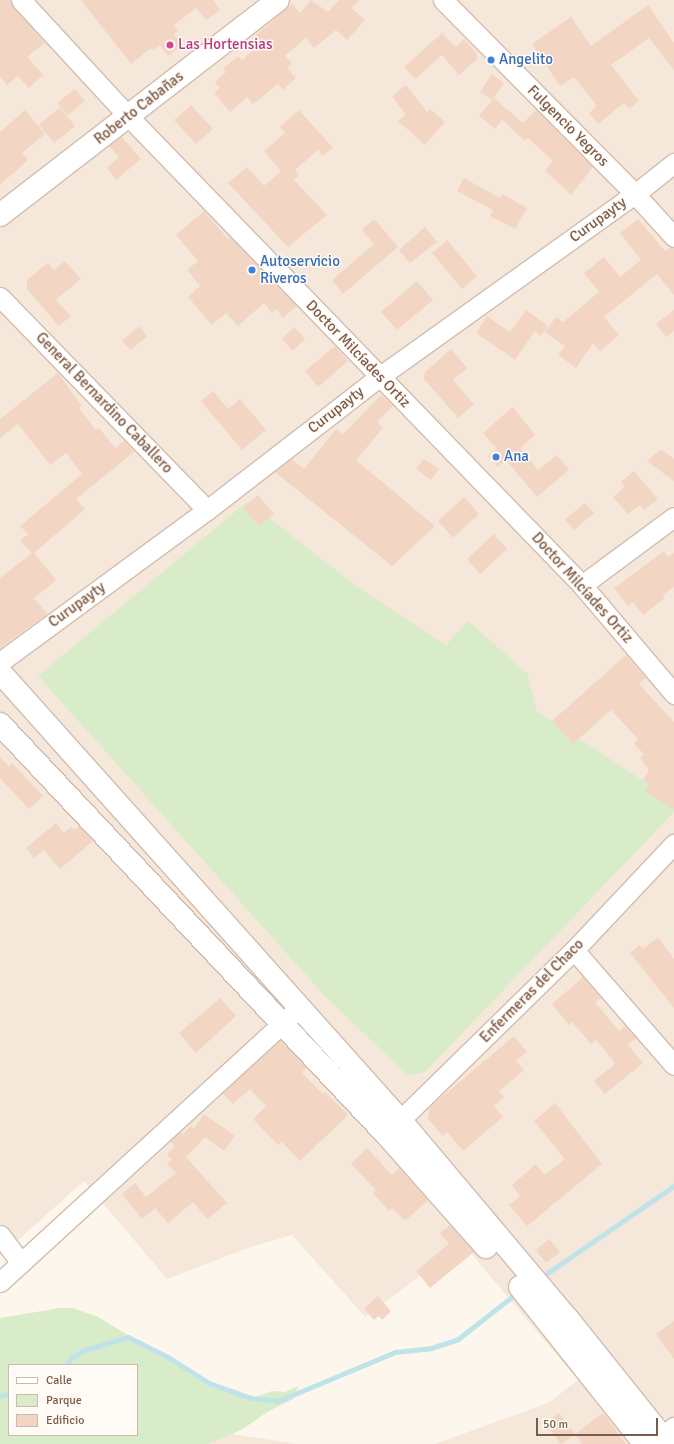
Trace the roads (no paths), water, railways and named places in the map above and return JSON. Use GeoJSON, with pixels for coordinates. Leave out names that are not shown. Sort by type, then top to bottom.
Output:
{"type":"FeatureCollection","features":[{"type":"Feature","properties":{"kind":"main road","name":"Roberto Cabañas"},"geometry":{"type":"LineString","coordinates":[[0,215],[278,0]]}},
{"type":"Feature","properties":{"kind":"main road"},"geometry":{"type":"LineString","coordinates":[[0,672],[299,1008],[394,1127],[660,1439]]}},
{"type":"Feature","properties":{"kind":"main road"},"geometry":{"type":"LineString","coordinates":[[0,724],[282,1025],[394,1127]]}},
{"type":"Feature","properties":{"kind":"street","name":"Doctor Milcíades Ortiz"},"geometry":{"type":"LineString","coordinates":[[21,0],[128,116],[582,585],[674,694]]}},
{"type":"Feature","properties":{"kind":"street","name":"Fulgencio Yegros"},"geometry":{"type":"LineString","coordinates":[[443,0],[635,194],[674,237]]}},
{"type":"Feature","properties":{"kind":"street","name":"Curupayty"},"geometry":{"type":"LineString","coordinates":[[0,662],[207,510],[379,377],[635,194],[674,163]]}},
{"type":"Feature","properties":{"kind":"street","name":"General Bernardino Caballero"},"geometry":{"type":"LineString","coordinates":[[0,297],[207,510]]}},
{"type":"Feature","properties":{"kind":"street"},"geometry":{"type":"LineString","coordinates":[[582,585],[674,517]]}},
{"type":"Feature","properties":{"kind":"street","name":"Enfermeras del Chaco"},"geometry":{"type":"LineString","coordinates":[[394,1127],[574,950],[674,844]]}},
{"type":"Feature","properties":{"kind":"street"},"geometry":{"type":"LineString","coordinates":[[574,950],[674,1065]]}},
{"type":"Feature","properties":{"kind":"street"},"geometry":{"type":"LineString","coordinates":[[0,1282],[299,1008]]}},
{"type":"Feature","properties":{"kind":"street"},"geometry":{"type":"LineString","coordinates":[[0,1235],[21,1263]]}},
{"type":"Feature","properties":{"kind":"waterway"},"geometry":{"type":"LineString","coordinates":[[540,1278],[674,1186]]}},
{"type":"Feature","properties":{"kind":"waterway"},"geometry":{"type":"LineString","coordinates":[[67,1364],[71,1358],[85,1350],[128,1337],[168,1357],[209,1383],[251,1398],[278,1401],[395,1352],[431,1348],[458,1339],[518,1292]]}},
{"type":"Feature","properties":{"kind":"waterway"},"geometry":{"type":"LineString","coordinates":[[0,1396],[8,1394]]}},
{"type":"Feature","properties":{"kind":"place","name":"Las Hortensias"},"geometry":{"type":"Point","coordinates":[170,45]}},
{"type":"Feature","properties":{"kind":"place","name":"Angelito"},"geometry":{"type":"Point","coordinates":[491,60]}},
{"type":"Feature","properties":{"kind":"place","name":"Autoservicio Riveros"},"geometry":{"type":"Point","coordinates":[252,270]}},
{"type":"Feature","properties":{"kind":"place","name":"Ana"},"geometry":{"type":"Point","coordinates":[496,457]}}]}
